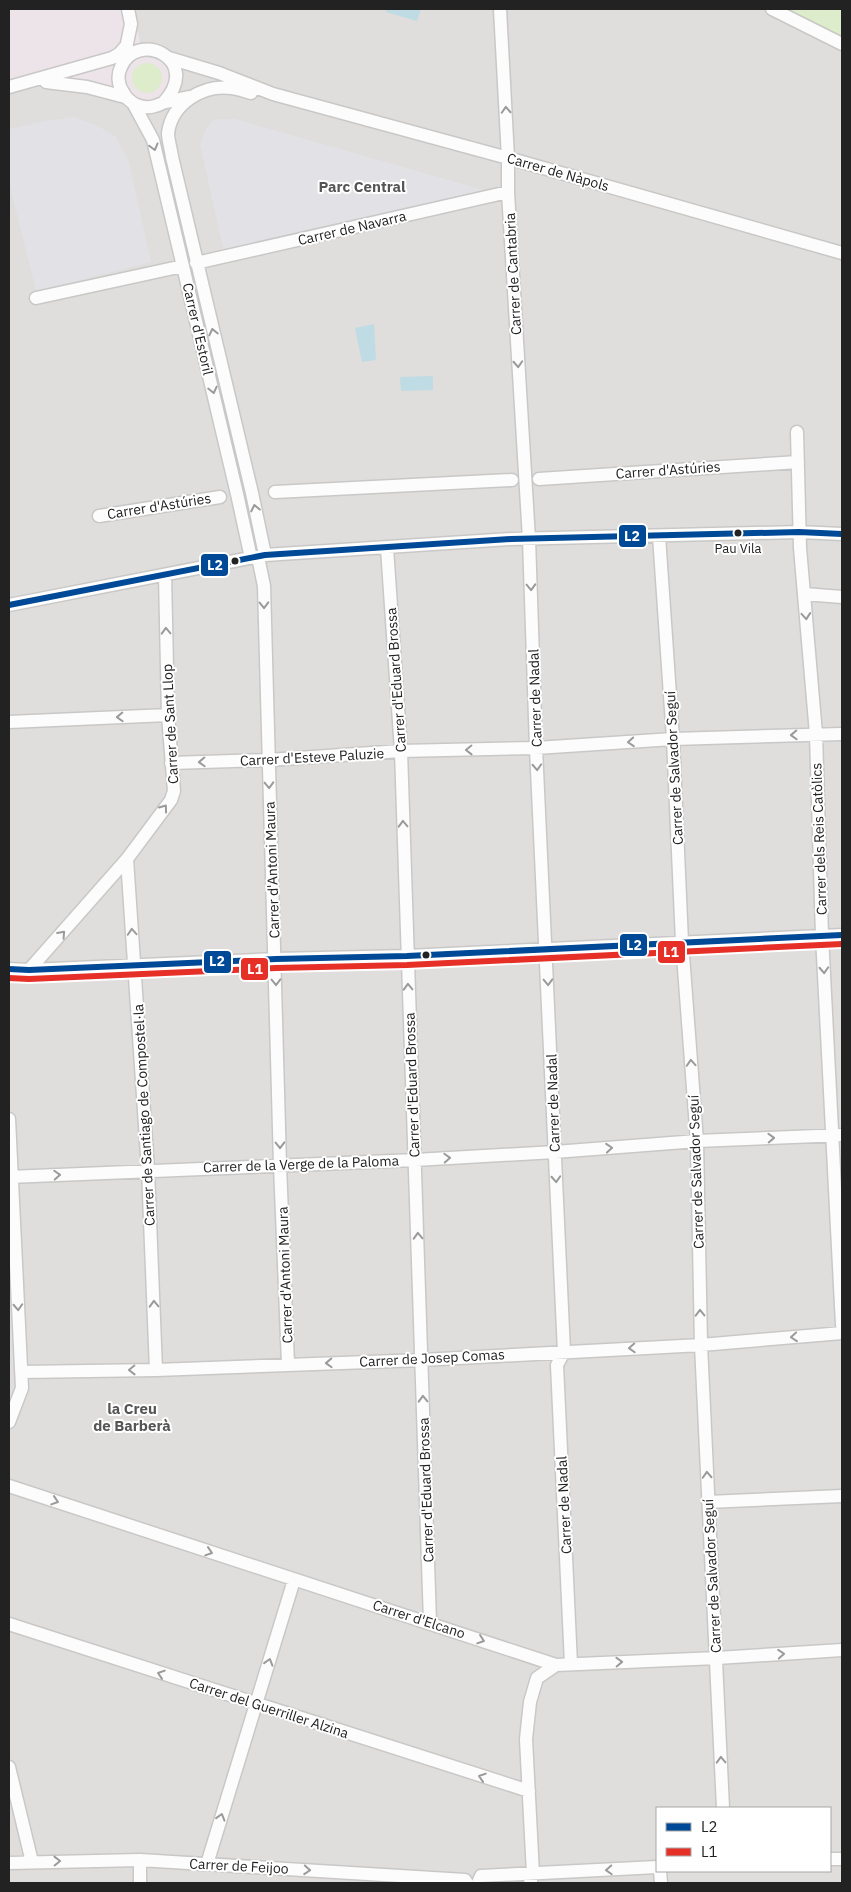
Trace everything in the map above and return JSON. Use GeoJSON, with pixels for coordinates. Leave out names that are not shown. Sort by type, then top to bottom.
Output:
{"type":"FeatureCollection","features":[{"type":"Feature","properties":{"kind":"street"},"geometry":{"type":"LineString","coordinates":[[128,9],[131,24],[128,45],[118,79],[120,89],[129,100]]}},
{"type":"Feature","properties":{"kind":"street","name":"Carrer de Cantabria"},"geometry":{"type":"LineString","coordinates":[[500,9],[508,192],[529,539]]}},
{"type":"Feature","properties":{"kind":"street"},"geometry":{"type":"LineString","coordinates":[[772,9],[842,44]]}},
{"type":"Feature","properties":{"kind":"street"},"geometry":{"type":"LineString","coordinates":[[9,87],[112,58],[128,45]]}},
{"type":"Feature","properties":{"kind":"street"},"geometry":{"type":"LineString","coordinates":[[31,81],[60,82],[106,90],[142,107],[155,107],[173,100],[176,73],[169,58],[160,52],[142,50],[132,54],[121,67]]}},
{"type":"Feature","properties":{"kind":"street","name":"Carrer de Nàpols"},"geometry":{"type":"LineString","coordinates":[[169,58],[219,73],[273,94],[508,158],[842,253]]}},
{"type":"Feature","properties":{"kind":"street","name":"Carrer de Nàpols"},"geometry":{"type":"LineString","coordinates":[[173,100],[191,97],[218,88],[273,94]]}},
{"type":"Feature","properties":{"kind":"street","name":"Carrer d'Estoril"},"geometry":{"type":"LineString","coordinates":[[129,100],[153,140],[237,494],[258,557]]}},
{"type":"Feature","properties":{"kind":"street","name":"Carrer d'Estoril"},"geometry":{"type":"LineString","coordinates":[[173,100],[168,133],[172,156],[252,493],[258,557]]}},
{"type":"Feature","properties":{"kind":"street","name":"Carrer de Navarra"},"geometry":{"type":"LineString","coordinates":[[196,263],[508,192]]}},
{"type":"Feature","properties":{"kind":"street"},"geometry":{"type":"LineString","coordinates":[[36,298],[183,266]]}},
{"type":"Feature","properties":{"kind":"street","name":"Carrer dels Reis Catòlics"},"geometry":{"type":"LineString","coordinates":[[797,432],[799,532],[816,734],[822,936],[838,1135],[842,1325]]}},
{"type":"Feature","properties":{"kind":"street","name":"Carrer d'Astúries"},"geometry":{"type":"LineString","coordinates":[[539,479],[798,462]]}},
{"type":"Feature","properties":{"kind":"street"},"geometry":{"type":"LineString","coordinates":[[275,492],[512,480]]}},
{"type":"Feature","properties":{"kind":"street","name":"Carrer d'Astúries"},"geometry":{"type":"LineString","coordinates":[[99,516],[220,497]]}},
{"type":"Feature","properties":{"kind":"street"},"geometry":{"type":"LineString","coordinates":[[9,605],[258,557],[529,539],[799,532],[842,534]]}},
{"type":"Feature","properties":{"kind":"street","name":"Carrer de Salvador Seguí"},"geometry":{"type":"LineString","coordinates":[[659,536],[674,739],[682,942],[697,1141],[701,1345],[723,1807]]}},
{"type":"Feature","properties":{"kind":"street","name":"Carrer de Nadal"},"geometry":{"type":"LineString","coordinates":[[529,539],[536,748],[564,1352],[557,1365],[571,1664]]}},
{"type":"Feature","properties":{"kind":"street","name":"Carrer d'Eduard Brossa"},"geometry":{"type":"LineString","coordinates":[[387,548],[401,751],[430,1622]]}},
{"type":"Feature","properties":{"kind":"street","name":"Carrer d'Antoni Maura"},"geometry":{"type":"LineString","coordinates":[[258,557],[264,586],[268,760],[276,959],[280,1165],[288,1364]]}},
{"type":"Feature","properties":{"kind":"street","name":"Carrer de Sant Llop"},"geometry":{"type":"LineString","coordinates":[[29,970],[127,859],[171,800],[174,791],[168,715],[165,575]]}},
{"type":"Feature","properties":{"kind":"street"},"geometry":{"type":"LineString","coordinates":[[804,594],[842,597]]}},
{"type":"Feature","properties":{"kind":"street"},"geometry":{"type":"LineString","coordinates":[[9,722],[168,715]]}},
{"type":"Feature","properties":{"kind":"street","name":"Carrer d'Esteve Paluzie"},"geometry":{"type":"LineString","coordinates":[[171,764],[401,751],[536,748],[674,739],[842,734]]}},
{"type":"Feature","properties":{"kind":"street","name":"Carrer de Santiago de Compostel·la"},"geometry":{"type":"LineString","coordinates":[[127,859],[148,1170],[156,1370]]}},
{"type":"Feature","properties":{"kind":"street"},"geometry":{"type":"LineString","coordinates":[[9,969],[29,970],[276,959],[407,956],[842,935]]}},
{"type":"Feature","properties":{"kind":"street"},"geometry":{"type":"LineString","coordinates":[[9,1119],[10,1177],[22,1388],[9,1422]]}},
{"type":"Feature","properties":{"kind":"street","name":"Carrer de la Verge de la Paloma"},"geometry":{"type":"LineString","coordinates":[[10,1177],[415,1160],[697,1141],[838,1135]]}},
{"type":"Feature","properties":{"kind":"street","name":"Carrer de Josep Comas"},"geometry":{"type":"LineString","coordinates":[[21,1372],[156,1370],[422,1360],[701,1345],[842,1333]]}},
{"type":"Feature","properties":{"kind":"street","name":"Carrer d'Elcano"},"geometry":{"type":"LineString","coordinates":[[9,1486],[294,1580],[430,1622],[556,1665],[842,1650]]}},
{"type":"Feature","properties":{"kind":"street"},"geometry":{"type":"LineString","coordinates":[[708,1502],[842,1496]]}},
{"type":"Feature","properties":{"kind":"street"},"geometry":{"type":"LineString","coordinates":[[207,1864],[294,1580]]}},
{"type":"Feature","properties":{"kind":"street","name":"Carrer del Guerriller Alzina"},"geometry":{"type":"LineString","coordinates":[[9,1626],[529,1791]]}},
{"type":"Feature","properties":{"kind":"street"},"geometry":{"type":"LineString","coordinates":[[531,1879],[526,1739],[530,1702],[538,1678],[556,1665]]}},
{"type":"Feature","properties":{"kind":"street"},"geometry":{"type":"LineString","coordinates":[[9,1767],[32,1862]]}},
{"type":"Feature","properties":{"kind":"street"},"geometry":{"type":"LineString","coordinates":[[140,1860],[140,1883]]}},
{"type":"Feature","properties":{"kind":"street","name":"Carrer de Feijoo"},"geometry":{"type":"LineString","coordinates":[[9,1863],[140,1860],[465,1880],[467,1883]]}},
{"type":"Feature","properties":{"kind":"street"},"geometry":{"type":"LineString","coordinates":[[478,1883],[481,1876],[531,1879],[656,1867]]}},
{"type":"Feature","properties":{"kind":"shaded area"},"geometry":{"type":"Polygon","coordinates":[[[9,9],[131,9],[142,49],[160,52],[176,83],[155,107],[60,82],[9,87],[9,9]]]}},
{"type":"Feature","properties":{"kind":"shaded area"},"geometry":{"type":"Polygon","coordinates":[[[131,9],[772,9],[842,44],[842,1883],[9,1883],[9,87],[142,50],[131,9]]]}},
{"type":"Feature","properties":{"kind":"shaded area"},"geometry":{"type":"Polygon","coordinates":[[[74,117],[98,126],[116,137],[129,162],[151,262],[36,291],[9,182],[9,129],[74,117]]]}},
{"type":"Feature","properties":{"kind":"shaded area"},"geometry":{"type":"Polygon","coordinates":[[[214,119],[235,119],[487,191],[224,253],[200,144],[206,129],[214,119]]]}},
{"type":"Feature","properties":{"kind":"green space"},"geometry":{"type":"Polygon","coordinates":[[[772,9],[842,9],[842,44],[772,9]]]}},
{"type":"Feature","properties":{"kind":"green space"},"geometry":{"type":"Polygon","coordinates":[[[147,63],[153,64],[161,72],[161,84],[153,92],[147,93],[141,92],[133,84],[132,78],[133,72],[141,64],[147,63]]]}},
{"type":"Feature","properties":{"kind":"water"},"geometry":{"type":"Polygon","coordinates":[[[387,9],[421,9],[417,21],[386,12],[387,9]]]}},
{"type":"Feature","properties":{"kind":"water"},"geometry":{"type":"Polygon","coordinates":[[[374,324],[376,360],[362,362],[355,328],[374,324]]]}},
{"type":"Feature","properties":{"kind":"water"},"geometry":{"type":"Polygon","coordinates":[[[433,376],[433,390],[401,391],[400,377],[433,376]]]}},
{"type":"Feature","properties":{"kind":"transit line","name":"L2"},"geometry":{"type":"LineString","coordinates":[[9,605],[265,555],[511,539],[799,532],[842,534]]}},
{"type":"Feature","properties":{"kind":"transit line","name":"L2"},"geometry":{"type":"LineString","coordinates":[[9,969],[29,970],[276,959],[407,956],[842,935]]}},
{"type":"Feature","properties":{"kind":"transit line","name":"L1"},"geometry":{"type":"LineString","coordinates":[[9,978],[29,979],[276,968],[407,965],[842,944]]}},
{"type":"Feature","properties":{"kind":"place","name":"Pau Vila"},"geometry":{"type":"Point","coordinates":[738,533]}},
{"type":"Feature","properties":{"kind":"district","name":"Parc Central"},"geometry":{"type":"Point","coordinates":[362,186]}},
{"type":"Feature","properties":{"kind":"district","name":"la Creu de Barberà"},"geometry":{"type":"Point","coordinates":[132,1416]}}]}
